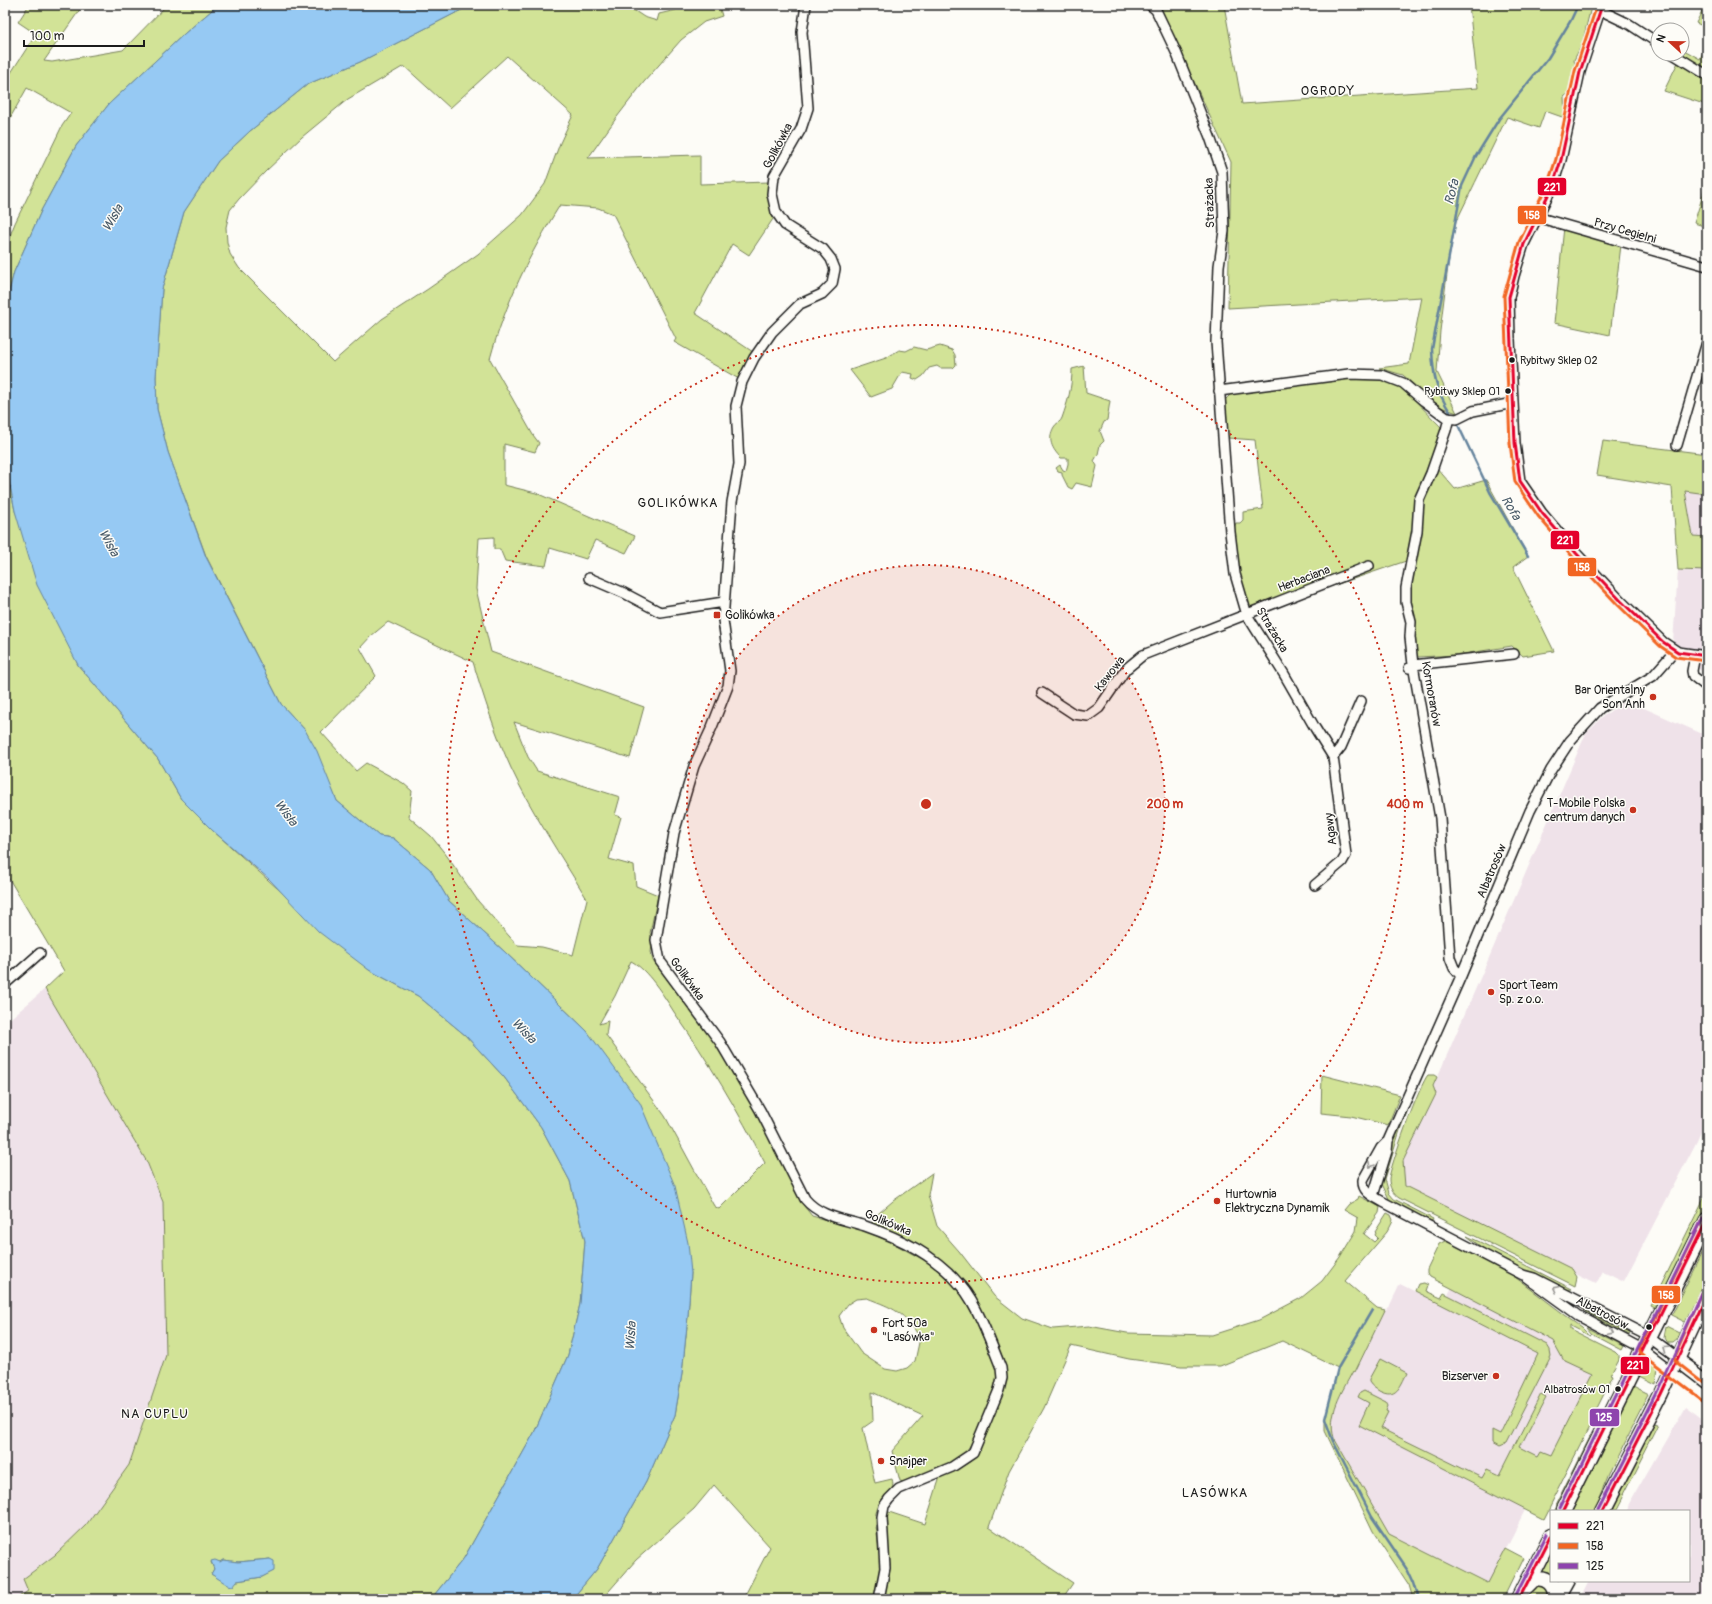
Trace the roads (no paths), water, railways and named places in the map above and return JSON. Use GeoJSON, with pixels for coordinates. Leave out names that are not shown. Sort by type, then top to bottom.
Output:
{"type":"FeatureCollection","features":[{"type":"Feature","properties":{"kind":"main road"},"geometry":{"type":"LineString","coordinates":[[1564,1510],[1647,1344],[1707,1220]]}},
{"type":"Feature","properties":{"kind":"main road"},"geometry":{"type":"LineString","coordinates":[[1602,1510],[1679,1358],[1707,1295]]}},
{"type":"Feature","properties":{"kind":"main road"},"geometry":{"type":"LineString","coordinates":[[1522,1594],[1550,1538]]}},
{"type":"Feature","properties":{"kind":"main road"},"geometry":{"type":"LineString","coordinates":[[1522,1594],[1534,1580],[1545,1580],[1553,1586],[1556,1599]]}},
{"type":"Feature","properties":{"kind":"main road"},"geometry":{"type":"LineString","coordinates":[[1556,1599],[1565,1582]]}},
{"type":"Feature","properties":{"kind":"street","name":"Golikówka"},"geometry":{"type":"LineString","coordinates":[[806,5],[802,32],[808,108],[801,129],[774,176],[772,194],[776,212],[785,225],[823,249],[832,259],[835,269],[832,284],[822,294],[800,304],[772,332],[754,358],[742,382],[736,406],[739,464],[732,502],[723,620],[730,671],[728,686],[712,727],[694,766],[674,833],[657,934],[657,950],[660,961],[720,1042],[760,1110],[805,1199],[812,1207],[823,1213],[891,1235],[931,1257],[962,1287],[977,1312],[1001,1368],[1002,1378],[999,1390],[973,1453],[952,1467],[899,1489],[884,1506],[882,1517],[885,1568],[879,1599]]}},
{"type":"Feature","properties":{"kind":"street","name":"Strażacka"},"geometry":{"type":"LineString","coordinates":[[1150,5],[1156,10],[1176,52],[1210,136],[1222,172],[1224,231],[1219,266],[1216,342],[1235,574],[1247,615],[1333,757]]}},
{"type":"Feature","properties":{"kind":"street"},"geometry":{"type":"LineString","coordinates":[[1650,38],[1601,7],[1580,72],[1561,160],[1553,185],[1524,244],[1509,297],[1515,444],[1520,481],[1542,513],[1576,553],[1620,601],[1663,642],[1675,651],[1707,656]]}},
{"type":"Feature","properties":{"kind":"street"},"geometry":{"type":"LineString","coordinates":[[1686,62],[1707,75]]}},
{"type":"Feature","properties":{"kind":"street","name":"Przy Cegielni"},"geometry":{"type":"LineString","coordinates":[[1537,217],[1707,266]]}},
{"type":"Feature","properties":{"kind":"street"},"geometry":{"type":"LineString","coordinates":[[1677,445],[1707,342]]}},
{"type":"Feature","properties":{"kind":"street"},"geometry":{"type":"LineString","coordinates":[[1219,391],[1349,374],[1382,374],[1403,382],[1424,401],[1449,418],[1457,419],[1473,412],[1513,403]]}},
{"type":"Feature","properties":{"kind":"street","name":"Kormoranów"},"geometry":{"type":"LineString","coordinates":[[1449,418],[1431,473],[1419,500],[1417,531],[1406,588],[1406,602],[1411,622],[1411,667],[1440,818],[1450,958],[1454,968],[1461,976]]}},
{"type":"Feature","properties":{"kind":"street","name":"Herbaciana"},"geometry":{"type":"LineString","coordinates":[[1247,615],[1369,566]]}},
{"type":"Feature","properties":{"kind":"street"},"geometry":{"type":"LineString","coordinates":[[589,578],[624,593],[660,612],[724,602]]}},
{"type":"Feature","properties":{"kind":"street","name":"Kawowa"},"geometry":{"type":"LineString","coordinates":[[1042,693],[1074,714],[1088,716],[1099,708],[1126,669],[1143,655],[1247,615]]}},
{"type":"Feature","properties":{"kind":"street","name":"Albatrosów"},"geometry":{"type":"LineString","coordinates":[[1370,1194],[1387,1151],[1388,1141],[1461,976],[1530,811],[1551,770],[1563,750],[1577,732],[1600,708],[1653,676],[1675,651]]}},
{"type":"Feature","properties":{"kind":"street"},"geometry":{"type":"LineString","coordinates":[[1411,667],[1514,654]]}},
{"type":"Feature","properties":{"kind":"street"},"geometry":{"type":"LineString","coordinates":[[1695,655],[1692,676],[1707,688]]}},
{"type":"Feature","properties":{"kind":"street"},"geometry":{"type":"LineString","coordinates":[[1333,757],[1341,747],[1361,701]]}},
{"type":"Feature","properties":{"kind":"street","name":"Agawy"},"geometry":{"type":"LineString","coordinates":[[1315,885],[1342,862],[1346,855],[1333,757]]}},
{"type":"Feature","properties":{"kind":"street"},"geometry":{"type":"LineString","coordinates":[[5,984],[40,953]]}},
{"type":"Feature","properties":{"kind":"street","name":"Albatrosów"},"geometry":{"type":"LineString","coordinates":[[1388,1141],[1380,1148],[1363,1180],[1362,1184],[1370,1194],[1523,1275],[1568,1310],[1679,1358],[1707,1379]]}},
{"type":"Feature","properties":{"kind":"street","name":"Albatrosów"},"geometry":{"type":"LineString","coordinates":[[1523,1275],[1534,1278],[1647,1344],[1672,1371],[1707,1398]]}},
{"type":"Feature","properties":{"kind":"water","name":"Wisła"},"geometry":{"type":"Polygon","coordinates":[[[218,5],[471,5],[360,62],[308,84],[250,131],[218,161],[184,212],[162,289],[156,377],[157,409],[168,452],[206,557],[281,704],[305,730],[317,751],[337,801],[379,836],[393,838],[430,869],[449,901],[506,953],[587,1031],[640,1103],[675,1186],[688,1243],[691,1273],[682,1374],[675,1415],[646,1482],[597,1569],[572,1599],[431,1599],[464,1558],[534,1433],[568,1355],[580,1304],[585,1241],[570,1181],[541,1127],[504,1077],[465,1035],[418,996],[369,970],[319,932],[269,879],[212,830],[181,799],[158,759],[78,665],[37,585],[15,511],[5,460],[5,308],[14,272],[42,209],[76,146],[109,104],[184,34],[218,5]]]}},
{"type":"Feature","properties":{"kind":"water"},"geometry":{"type":"Polygon","coordinates":[[[270,1559],[274,1561],[274,1571],[262,1577],[237,1581],[233,1586],[228,1585],[211,1574],[214,1569],[211,1561],[215,1560],[220,1562],[223,1560],[238,1562],[270,1559]]]}},
{"type":"Feature","properties":{"kind":"waterway","name":"Rofa"},"geometry":{"type":"LineString","coordinates":[[1450,412],[1438,389],[1433,367],[1432,349],[1462,186],[1476,156],[1499,119],[1548,58],[1571,20],[1578,5]]}},
{"type":"Feature","properties":{"kind":"waterway","name":"Rofa"},"geometry":{"type":"LineString","coordinates":[[1458,425],[1490,492],[1528,556]]}},
{"type":"Feature","properties":{"kind":"waterway"},"geometry":{"type":"LineString","coordinates":[[5,493],[10,487]]}},
{"type":"Feature","properties":{"kind":"waterway"},"geometry":{"type":"LineString","coordinates":[[1372,1310],[1338,1368],[1325,1419],[1333,1441],[1372,1517],[1408,1570],[1419,1599]]}},
{"type":"Feature","properties":{"kind":"place","name":"Rybitwy Sklep 02"},"geometry":{"type":"Point","coordinates":[1512,360]}},
{"type":"Feature","properties":{"kind":"place","name":"Rybitwy Sklep 01"},"geometry":{"type":"Point","coordinates":[1508,391]}},
{"type":"Feature","properties":{"kind":"place","name":"Golikówka"},"geometry":{"type":"Point","coordinates":[717,615]}},
{"type":"Feature","properties":{"kind":"place","name":"Bar Orientalny Son Anh"},"geometry":{"type":"Point","coordinates":[1653,697]}},
{"type":"Feature","properties":{"kind":"place","name":"T‑Mobile Polska centrum danych"},"geometry":{"type":"Point","coordinates":[1633,810]}},
{"type":"Feature","properties":{"kind":"place","name":"Sport Team Sp. z o.o."},"geometry":{"type":"Point","coordinates":[1491,992]}},
{"type":"Feature","properties":{"kind":"place","name":"Hurtownia Elektryczna Dynamik"},"geometry":{"type":"Point","coordinates":[1217,1201]}},
{"type":"Feature","properties":{"kind":"place","name":"Fort 50a \"Lasówka\""},"geometry":{"type":"Point","coordinates":[874,1330]}},
{"type":"Feature","properties":{"kind":"place","name":"Bizserver"},"geometry":{"type":"Point","coordinates":[1496,1376]}},
{"type":"Feature","properties":{"kind":"place","name":"Albatrosów 01"},"geometry":{"type":"Point","coordinates":[1618,1389]}},
{"type":"Feature","properties":{"kind":"place","name":"Snajper"},"geometry":{"type":"Point","coordinates":[881,1461]}},
{"type":"Feature","properties":{"kind":"district","name":"OGRODY"},"geometry":{"type":"Point","coordinates":[1328,91]}},
{"type":"Feature","properties":{"kind":"district","name":"GOLIKÓWKA"},"geometry":{"type":"Point","coordinates":[678,503]}},
{"type":"Feature","properties":{"kind":"district","name":"NA CUPLU"},"geometry":{"type":"Point","coordinates":[155,1414]}},
{"type":"Feature","properties":{"kind":"district","name":"LASÓWKA"},"geometry":{"type":"Point","coordinates":[1215,1493]}}]}
